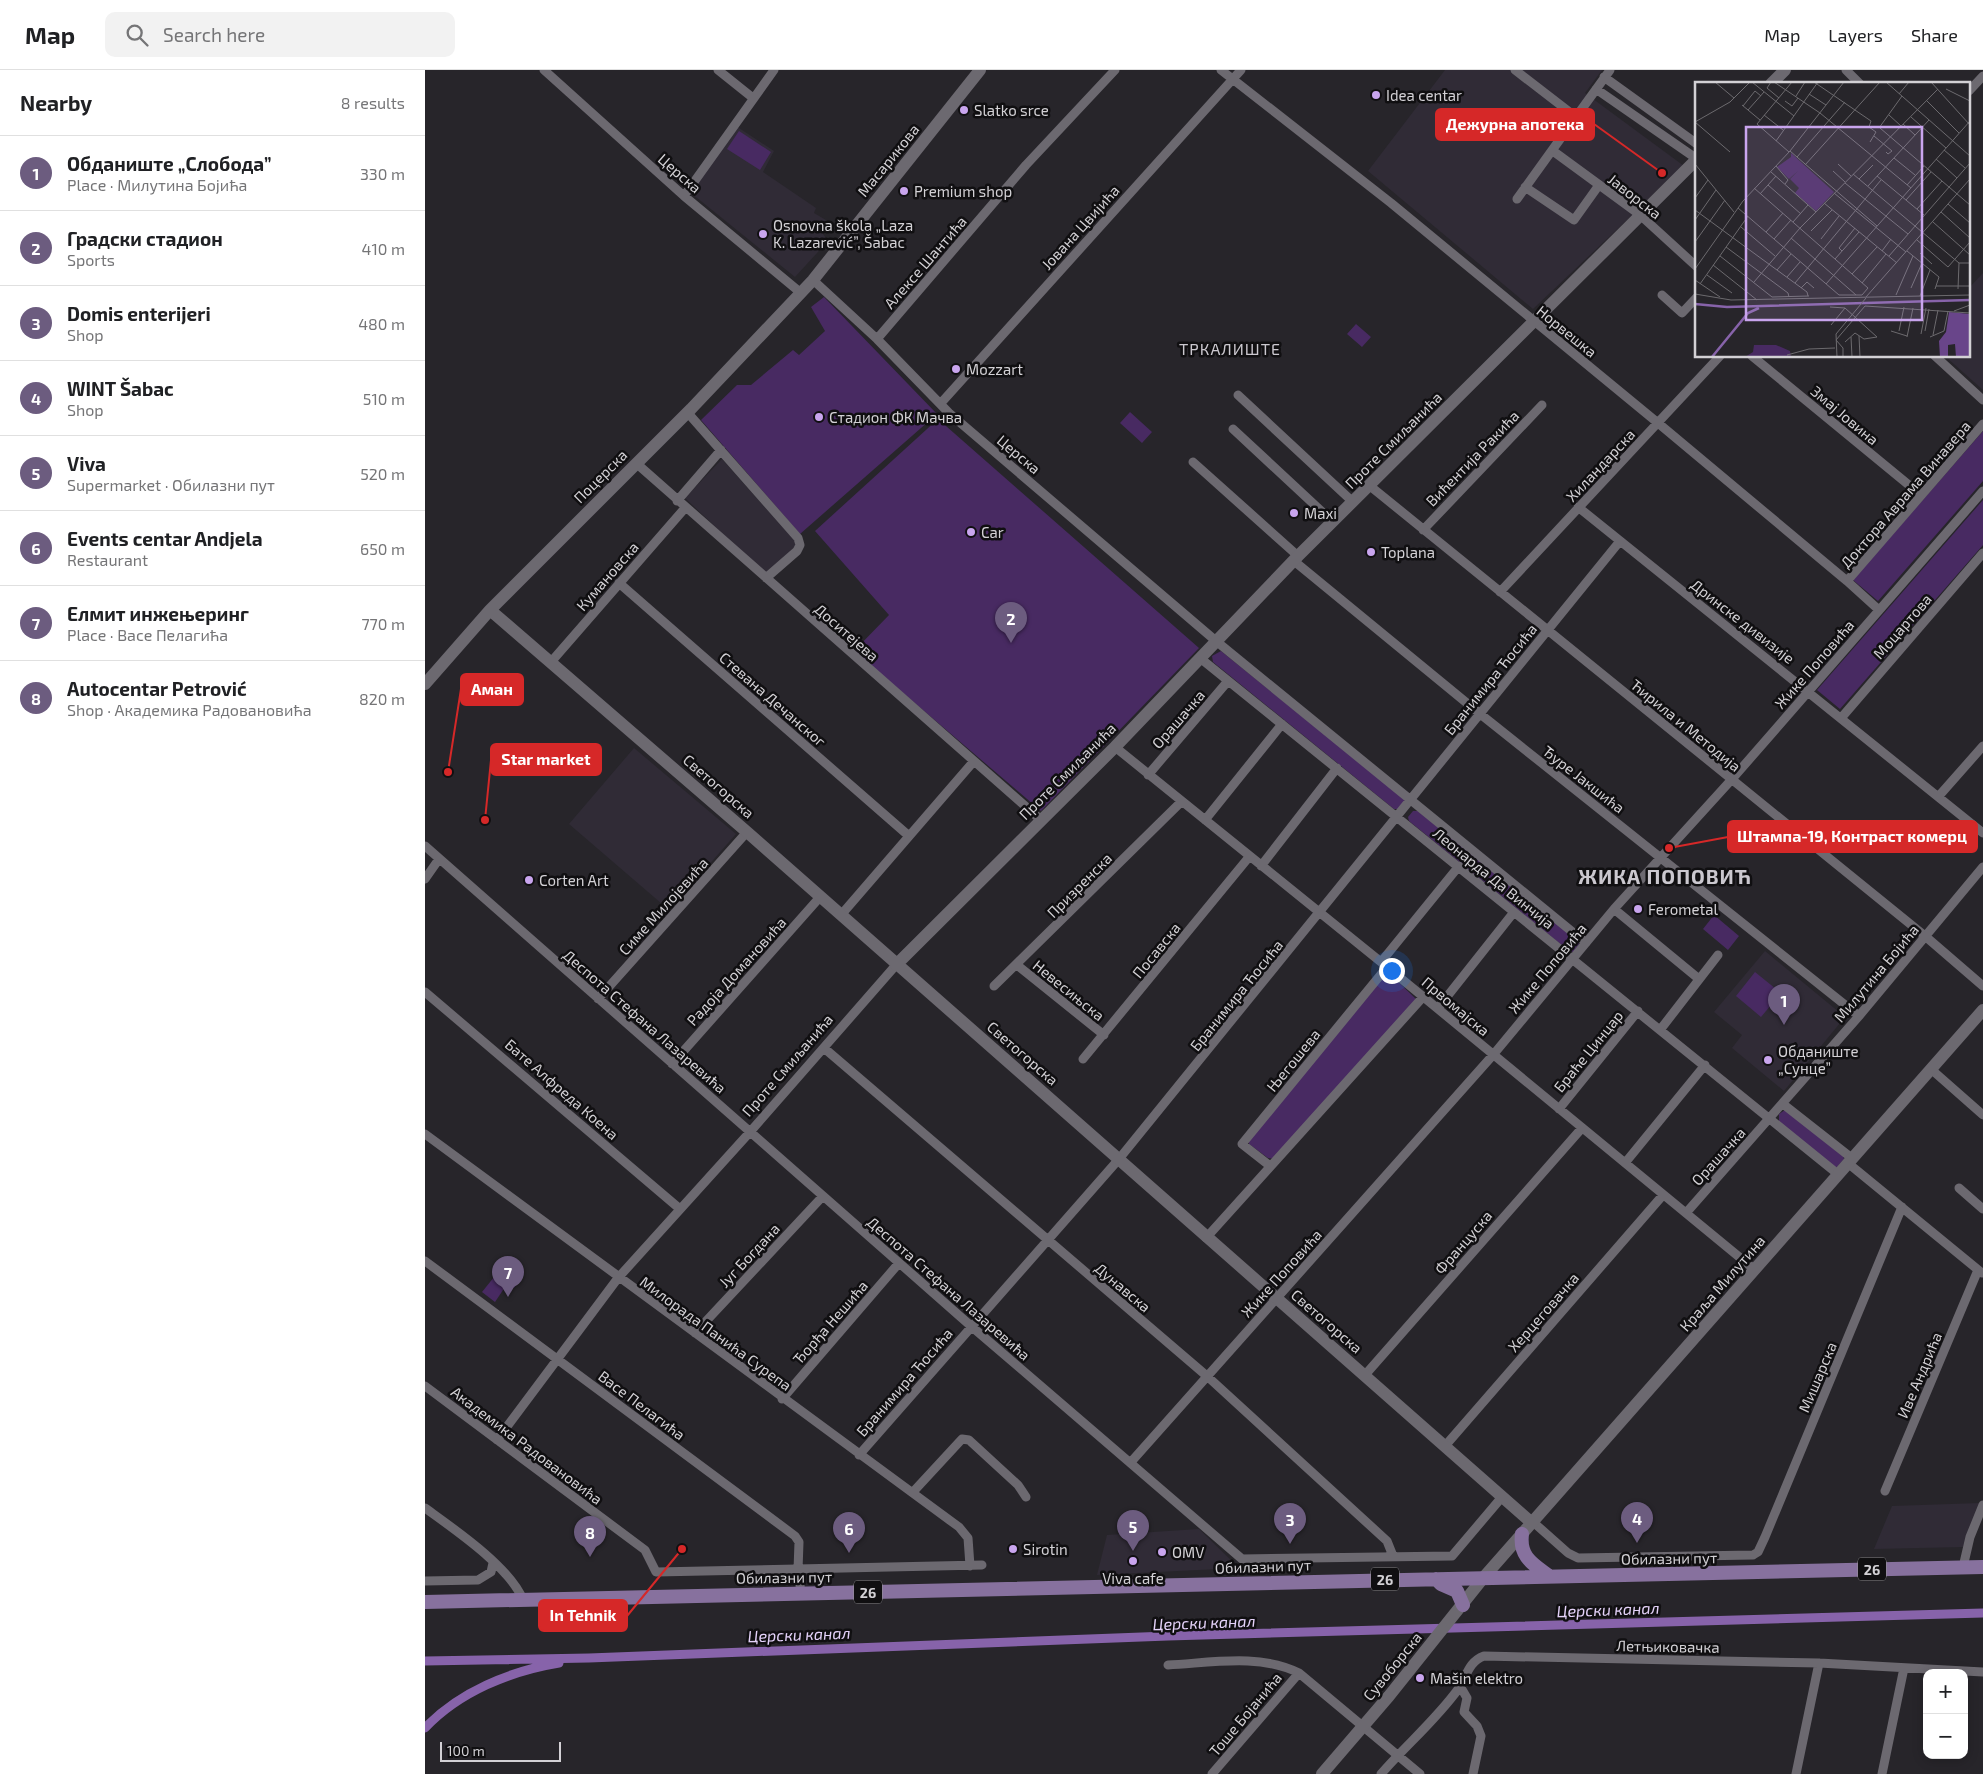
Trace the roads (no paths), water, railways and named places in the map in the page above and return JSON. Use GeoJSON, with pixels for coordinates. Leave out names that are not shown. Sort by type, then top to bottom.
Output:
{"type":"FeatureCollection","features":[{"type":"Feature","properties":{"kind":"main road"},"geometry":{"type":"LineString","coordinates":[[1522,1534],[1522,1548],[1525,1557],[1549,1576]]}},
{"type":"Feature","properties":{"kind":"main road","name":"Обилазни пут"},"geometry":{"type":"LineString","coordinates":[[425,1602],[1983,1567]]}},
{"type":"Feature","properties":{"kind":"main road"},"geometry":{"type":"LineString","coordinates":[[1436,1578],[1441,1584],[1457,1591],[1461,1608]]}},
{"type":"Feature","properties":{"kind":"street","name":"Церска"},"geometry":{"type":"LineString","coordinates":[[544,70],[684,196],[801,293]]}},
{"type":"Feature","properties":{"kind":"street"},"geometry":{"type":"LineString","coordinates":[[718,70],[753,98]]}},
{"type":"Feature","properties":{"kind":"street"},"geometry":{"type":"LineString","coordinates":[[684,196],[774,70]]}},
{"type":"Feature","properties":{"kind":"street","name":"Масарикова"},"geometry":{"type":"LineString","coordinates":[[801,293],[980,70]]}},
{"type":"Feature","properties":{"kind":"street","name":"Алексе Шантића"},"geometry":{"type":"LineString","coordinates":[[877,338],[1026,165],[1115,70]]}},
{"type":"Feature","properties":{"kind":"street","name":"Норвешка"},"geometry":{"type":"LineString","coordinates":[[1221,70],[1391,203],[1658,423],[1879,610]]}},
{"type":"Feature","properties":{"kind":"street","name":"Јована Цвијића"},"geometry":{"type":"LineString","coordinates":[[941,403],[1241,70]]}},
{"type":"Feature","properties":{"kind":"street"},"geometry":{"type":"LineString","coordinates":[[1515,70],[1576,117]]}},
{"type":"Feature","properties":{"kind":"street"},"geometry":{"type":"LineString","coordinates":[[1773,82],[1785,70]]}},
{"type":"Feature","properties":{"kind":"street"},"geometry":{"type":"LineString","coordinates":[[1846,70],[1858,82]]}},
{"type":"Feature","properties":{"kind":"street"},"geometry":{"type":"LineString","coordinates":[[1971,89],[1983,75],[1979,70]]}},
{"type":"Feature","properties":{"kind":"street"},"geometry":{"type":"LineString","coordinates":[[1517,199],[1607,74],[1695,142]]}},
{"type":"Feature","properties":{"kind":"street"},"geometry":{"type":"LineString","coordinates":[[1596,89],[1695,158]]}},
{"type":"Feature","properties":{"kind":"street","name":"Јаворска"},"geometry":{"type":"LineString","coordinates":[[1553,151],[1639,214],[1695,265]]}},
{"type":"Feature","properties":{"kind":"street","name":"Проте Смиљанића"},"geometry":{"type":"LineString","coordinates":[[497,1440],[617,1278],[750,1132],[897,965],[1115,747],[1296,558],[1370,486],[1639,214],[1695,161]]}},
{"type":"Feature","properties":{"kind":"street"},"geometry":{"type":"LineString","coordinates":[[1525,188],[1574,220],[1599,185]]}},
{"type":"Feature","properties":{"kind":"street","name":"Церска"},"geometry":{"type":"LineString","coordinates":[[813,280],[877,338],[941,403],[1216,641]]}},
{"type":"Feature","properties":{"kind":"street","name":"Поцерска"},"geometry":{"type":"LineString","coordinates":[[425,684],[490,610],[687,412],[801,293]]}},
{"type":"Feature","properties":{"kind":"street"},"geometry":{"type":"LineString","coordinates":[[1662,295],[1682,313],[1695,299]]}},
{"type":"Feature","properties":{"kind":"street","name":"Хиландарска"},"geometry":{"type":"LineString","coordinates":[[1499,592],[1717,358]]}},
{"type":"Feature","properties":{"kind":"street","name":"Змај Јовина"},"geometry":{"type":"LineString","coordinates":[[1754,358],[1921,496]]}},
{"type":"Feature","properties":{"kind":"street"},"geometry":{"type":"LineString","coordinates":[[1937,358],[1983,400]]}},
{"type":"Feature","properties":{"kind":"street"},"geometry":{"type":"LineString","coordinates":[[1238,395],[1353,502]]}},
{"type":"Feature","properties":{"kind":"street","name":"Вићентија Ракића"},"geometry":{"type":"LineString","coordinates":[[1423,530],[1542,405]]}},
{"type":"Feature","properties":{"kind":"street"},"geometry":{"type":"LineString","coordinates":[[687,412],[799,541],[797,551],[765,578]]}},
{"type":"Feature","properties":{"kind":"street","name":"Доктора Аврама Винавера"},"geometry":{"type":"LineString","coordinates":[[1847,581],[1983,424]]}},
{"type":"Feature","properties":{"kind":"street"},"geometry":{"type":"LineString","coordinates":[[1233,429],[1333,522]]}},
{"type":"Feature","properties":{"kind":"street"},"geometry":{"type":"LineString","coordinates":[[677,501],[721,450]]}},
{"type":"Feature","properties":{"kind":"street","name":"Ђуре Јакшића"},"geometry":{"type":"LineString","coordinates":[[1193,462],[1296,558],[1479,713],[1859,1016]]}},
{"type":"Feature","properties":{"kind":"street","name":"Доситејева"},"geometry":{"type":"LineString","coordinates":[[636,463],[1041,820]]}},
{"type":"Feature","properties":{"kind":"street","name":"Ћирила и Методија"},"geometry":{"type":"LineString","coordinates":[[1370,486],[1925,936],[1983,986]]}},
{"type":"Feature","properties":{"kind":"street","name":"Жике Поповића"},"geometry":{"type":"LineString","coordinates":[[1131,1462],[1493,1055],[1614,909],[1731,780],[1983,491]]}},
{"type":"Feature","properties":{"kind":"street","name":"Дринске дивизије"},"geometry":{"type":"LineString","coordinates":[[1578,507],[1842,717],[1983,833]]}},
{"type":"Feature","properties":{"kind":"street","name":"Кумановска"},"geometry":{"type":"LineString","coordinates":[[551,662],[685,508]]}},
{"type":"Feature","properties":{"kind":"street","name":"Бранимира Ћосића"},"geometry":{"type":"LineString","coordinates":[[859,1454],[1119,1159],[1320,914],[1479,713],[1514,674],[1620,541]]}},
{"type":"Feature","properties":{"kind":"street","name":"Моцартова"},"geometry":{"type":"LineString","coordinates":[[1842,717],[1983,553]]}},
{"type":"Feature","properties":{"kind":"street","name":"Стевана Дечанског"},"geometry":{"type":"LineString","coordinates":[[619,583],[909,836]]}},
{"type":"Feature","properties":{"kind":"street","name":"Светогорска"},"geometry":{"type":"LineString","coordinates":[[490,610],[747,832],[1119,1159],[1206,1238],[1533,1523]]}},
{"type":"Feature","properties":{"kind":"street","name":"Леонарда Да Винчија"},"geometry":{"type":"LineString","coordinates":[[1216,641],[1586,943]]}},
{"type":"Feature","properties":{"kind":"street","name":"Леонарда Да Винчија"},"geometry":{"type":"LineString","coordinates":[[1201,658],[1839,1175]]}},
{"type":"Feature","properties":{"kind":"street","name":"Орашачка"},"geometry":{"type":"LineString","coordinates":[[1148,775],[1228,681]]}},
{"type":"Feature","properties":{"kind":"street"},"geometry":{"type":"LineString","coordinates":[[1205,820],[1282,724]]}},
{"type":"Feature","properties":{"kind":"street"},"geometry":{"type":"LineString","coordinates":[[1938,797],[1983,746]]}},
{"type":"Feature","properties":{"kind":"street","name":"Првомајска"},"geometry":{"type":"LineString","coordinates":[[1115,747],[1438,1008],[1755,1270]]}},
{"type":"Feature","properties":{"kind":"street"},"geometry":{"type":"LineString","coordinates":[[841,915],[974,760]]}},
{"type":"Feature","properties":{"kind":"street"},"geometry":{"type":"LineString","coordinates":[[1261,866],[1337,768]]}},
{"type":"Feature","properties":{"kind":"street","name":"Призренска"},"geometry":{"type":"LineString","coordinates":[[994,986],[1181,802]]}},
{"type":"Feature","properties":{"kind":"street","name":"Симе Милојевића"},"geometry":{"type":"LineString","coordinates":[[598,999],[747,832]]}},
{"type":"Feature","properties":{"kind":"street","name":"Деспота Стефана Лазаревића"},"geometry":{"type":"LineString","coordinates":[[425,846],[971,1326],[1131,1462],[1241,1559],[1452,1556],[1502,1497]]}},
{"type":"Feature","properties":{"kind":"street","name":"Посавска"},"geometry":{"type":"LineString","coordinates":[[1083,1059],[1249,857]]}},
{"type":"Feature","properties":{"kind":"street"},"geometry":{"type":"LineString","coordinates":[[425,879],[439,859]]}},
{"type":"Feature","properties":{"kind":"street"},"geometry":{"type":"LineString","coordinates":[[1384,964],[1459,866]]}},
{"type":"Feature","properties":{"kind":"street","name":"Милутина Бојића"},"geometry":{"type":"LineString","coordinates":[[1770,1118],[1859,1016],[1983,868]]}},
{"type":"Feature","properties":{"kind":"street","name":"Радоја Домановића"},"geometry":{"type":"LineString","coordinates":[[672,1064],[820,897]]}},
{"type":"Feature","properties":{"kind":"street"},"geometry":{"type":"LineString","coordinates":[[1614,909],[1699,979]]}},
{"type":"Feature","properties":{"kind":"street"},"geometry":{"type":"LineString","coordinates":[[1438,1008],[1515,912]]}},
{"type":"Feature","properties":{"kind":"street"},"geometry":{"type":"LineString","coordinates":[[1660,1030],[1718,955]]}},
{"type":"Feature","properties":{"kind":"street","name":"Његошева"},"geometry":{"type":"LineString","coordinates":[[1270,1166],[1242,1144],[1384,964]]}},
{"type":"Feature","properties":{"kind":"street","name":"Невесињска"},"geometry":{"type":"LineString","coordinates":[[1017,965],[1104,1035]]}},
{"type":"Feature","properties":{"kind":"street","name":"Бате Алфреда Коена"},"geometry":{"type":"LineString","coordinates":[[425,992],[681,1208]]}},
{"type":"Feature","properties":{"kind":"street"},"geometry":{"type":"LineString","coordinates":[[1206,1238],[1423,997]]}},
{"type":"Feature","properties":{"kind":"street","name":"Краља Милутина"},"geometry":{"type":"LineString","coordinates":[[1484,1577],[1983,1010]]}},
{"type":"Feature","properties":{"kind":"street","name":"Браће Цинцар"},"geometry":{"type":"LineString","coordinates":[[1559,1108],[1638,1011]]}},
{"type":"Feature","properties":{"kind":"street","name":"Дунавска"},"geometry":{"type":"LineString","coordinates":[[824,1048],[1208,1376],[1387,1541],[1393,1556]]}},
{"type":"Feature","properties":{"kind":"street"},"geometry":{"type":"LineString","coordinates":[[1625,1163],[1705,1065]]}},
{"type":"Feature","properties":{"kind":"street"},"geometry":{"type":"LineString","coordinates":[[1932,1070],[1983,1115]]}},
{"type":"Feature","properties":{"kind":"street"},"geometry":{"type":"LineString","coordinates":[[1783,1104],[1902,1208],[1981,1272]]}},
{"type":"Feature","properties":{"kind":"street","name":"Орашачка"},"geometry":{"type":"LineString","coordinates":[[1686,1213],[1770,1118]]}},
{"type":"Feature","properties":{"kind":"street","name":"Француска"},"geometry":{"type":"LineString","coordinates":[[1365,1375],[1582,1128]]}},
{"type":"Feature","properties":{"kind":"street","name":"Милорада Панића Сурепа"},"geometry":{"type":"LineString","coordinates":[[425,1134],[617,1278],[959,1527],[968,1538],[970,1566]]}},
{"type":"Feature","properties":{"kind":"street"},"geometry":{"type":"LineString","coordinates":[[1959,1188],[1983,1209]]}},
{"type":"Feature","properties":{"kind":"street","name":"Херцеговачка"},"geometry":{"type":"LineString","coordinates":[[1445,1446],[1663,1195]]}},
{"type":"Feature","properties":{"kind":"street","name":"Југ Богдана"},"geometry":{"type":"LineString","coordinates":[[695,1333],[823,1196]]}},
{"type":"Feature","properties":{"kind":"street","name":"Мишарска"},"geometry":{"type":"LineString","coordinates":[[1753,1555],[1758,1552],[1765,1538],[1902,1208]]}},
{"type":"Feature","properties":{"kind":"street","name":"Васе Пелагића"},"geometry":{"type":"LineString","coordinates":[[425,1261],[795,1536],[799,1542],[798,1570],[801,1593]]}},
{"type":"Feature","properties":{"kind":"street","name":"Ђорђа Нешића"},"geometry":{"type":"LineString","coordinates":[[782,1399],[899,1263]]}},
{"type":"Feature","properties":{"kind":"street","name":"Иве Андрића"},"geometry":{"type":"LineString","coordinates":[[1885,1491],[1981,1272]]}},
{"type":"Feature","properties":{"kind":"street","name":"Академика Радовановића"},"geometry":{"type":"LineString","coordinates":[[425,1386],[645,1550],[657,1572],[982,1566]]}},
{"type":"Feature","properties":{"kind":"street"},"geometry":{"type":"LineString","coordinates":[[913,1492],[962,1439],[969,1440],[1018,1485],[1026,1497]]}},
{"type":"Feature","properties":{"kind":"street"},"geometry":{"type":"LineString","coordinates":[[1963,1567],[1970,1537],[1983,1505]]}},
{"type":"Feature","properties":{"kind":"street"},"geometry":{"type":"LineString","coordinates":[[425,1508],[495,1567],[518,1589],[523,1600]]}},
{"type":"Feature","properties":{"kind":"street"},"geometry":{"type":"LineString","coordinates":[[1533,1523],[1571,1555],[1578,1558],[1753,1555],[1762,1572]]}},
{"type":"Feature","properties":{"kind":"street"},"geometry":{"type":"LineString","coordinates":[[425,1582],[478,1580],[495,1567]]}},
{"type":"Feature","properties":{"kind":"street","name":"Сувоборска"},"geometry":{"type":"LineString","coordinates":[[1322,1774],[1420,1659],[1484,1577]]}},
{"type":"Feature","properties":{"kind":"street","name":"Летњиковачка"},"geometry":{"type":"LineString","coordinates":[[1381,1774],[1398,1754],[1433,1721],[1460,1686],[1473,1662],[1484,1656],[1819,1663],[1983,1672]]}},
{"type":"Feature","properties":{"kind":"street"},"geometry":{"type":"LineString","coordinates":[[1167,1664],[1271,1662],[1283,1665],[1299,1672],[1420,1774]]}},
{"type":"Feature","properties":{"kind":"street"},"geometry":{"type":"LineString","coordinates":[[1796,1774],[1819,1663]]}},
{"type":"Feature","properties":{"kind":"street"},"geometry":{"type":"LineString","coordinates":[[1882,1774],[1904,1668]]}},
{"type":"Feature","properties":{"kind":"street","name":"Тоше Бојанића"},"geometry":{"type":"LineString","coordinates":[[1212,1774],[1299,1672]]}},
{"type":"Feature","properties":{"kind":"street"},"geometry":{"type":"LineString","coordinates":[[1460,1686],[1467,1698],[1464,1712],[1477,1726],[1481,1736],[1473,1774]]}},
{"type":"Feature","properties":{"kind":"waterway","name":"Церски канал"},"geometry":{"type":"LineString","coordinates":[[425,1661],[589,1658],[1168,1636],[1983,1613]]}},
{"type":"Feature","properties":{"kind":"waterway"},"geometry":{"type":"LineString","coordinates":[[425,1728],[453,1704],[486,1685],[522,1671],[559,1663]]}},
{"type":"Feature","properties":{"kind":"place","name":"Idea centar"},"geometry":{"type":"Point","coordinates":[1376,95]}},
{"type":"Feature","properties":{"kind":"place","name":"Slatko srce"},"geometry":{"type":"Point","coordinates":[964,110]}},
{"type":"Feature","properties":{"kind":"place","name":"Дежурна апотека"},"geometry":{"type":"Point","coordinates":[1662,173]}},
{"type":"Feature","properties":{"kind":"place","name":"Premium shop"},"geometry":{"type":"Point","coordinates":[904,191]}},
{"type":"Feature","properties":{"kind":"place","name":"Osnovna škola „Laza K. Lazarević”, Šabac"},"geometry":{"type":"Point","coordinates":[763,234]}},
{"type":"Feature","properties":{"kind":"place","name":"Mozzart"},"geometry":{"type":"Point","coordinates":[956,369]}},
{"type":"Feature","properties":{"kind":"place","name":"Стадион ФК Мачва"},"geometry":{"type":"Point","coordinates":[819,417]}},
{"type":"Feature","properties":{"kind":"place","name":"Maxi"},"geometry":{"type":"Point","coordinates":[1294,513]}},
{"type":"Feature","properties":{"kind":"place","name":"Car"},"geometry":{"type":"Point","coordinates":[971,532]}},
{"type":"Feature","properties":{"kind":"place","name":"Toplana"},"geometry":{"type":"Point","coordinates":[1371,552]}},
{"type":"Feature","properties":{"kind":"place","name":"Градски стадион"},"geometry":{"type":"Point","coordinates":[1011,643]}},
{"type":"Feature","properties":{"kind":"place","name":"Аман"},"geometry":{"type":"Point","coordinates":[448,772]}},
{"type":"Feature","properties":{"kind":"place","name":"Star market"},"geometry":{"type":"Point","coordinates":[485,820]}},
{"type":"Feature","properties":{"kind":"place","name":"Штампа-19, Контраст комерц"},"geometry":{"type":"Point","coordinates":[1669,848]}},
{"type":"Feature","properties":{"kind":"place","name":"Corten Art"},"geometry":{"type":"Point","coordinates":[529,880]}},
{"type":"Feature","properties":{"kind":"place","name":"Ferometal"},"geometry":{"type":"Point","coordinates":[1638,909]}},
{"type":"Feature","properties":{"kind":"place","name":"Обданиште „Слобода”"},"geometry":{"type":"Point","coordinates":[1784,1025]}},
{"type":"Feature","properties":{"kind":"place","name":"Обданиште „Сунце”"},"geometry":{"type":"Point","coordinates":[1768,1060]}},
{"type":"Feature","properties":{"kind":"place","name":"Елмит инжењеринг"},"geometry":{"type":"Point","coordinates":[508,1297]}},
{"type":"Feature","properties":{"kind":"place","name":"WINT Šabac"},"geometry":{"type":"Point","coordinates":[1637,1543]}},
{"type":"Feature","properties":{"kind":"place","name":"Domis enterijeri"},"geometry":{"type":"Point","coordinates":[1290,1544]}},
{"type":"Feature","properties":{"kind":"place","name":"In Tehnik"},"geometry":{"type":"Point","coordinates":[682,1549]}},
{"type":"Feature","properties":{"kind":"place","name":"Sirotin"},"geometry":{"type":"Point","coordinates":[1013,1549]}},
{"type":"Feature","properties":{"kind":"place","name":"Viva"},"geometry":{"type":"Point","coordinates":[1133,1551]}},
{"type":"Feature","properties":{"kind":"place","name":"OMV"},"geometry":{"type":"Point","coordinates":[1162,1552]}},
{"type":"Feature","properties":{"kind":"place","name":"Events centar Andjela"},"geometry":{"type":"Point","coordinates":[849,1553]}},
{"type":"Feature","properties":{"kind":"place","name":"Autocentar Petrović"},"geometry":{"type":"Point","coordinates":[590,1557]}},
{"type":"Feature","properties":{"kind":"place","name":"Viva cafe"},"geometry":{"type":"Point","coordinates":[1133,1561]}},
{"type":"Feature","properties":{"kind":"place","name":"Mašin elektro"},"geometry":{"type":"Point","coordinates":[1420,1678]}},
{"type":"Feature","properties":{"kind":"district","name":"ТРКАЛИШТЕ"},"geometry":{"type":"Point","coordinates":[1230,348]}},
{"type":"Feature","properties":{"kind":"district","name":"ЖИКА ПОПОВИЋ"},"geometry":{"type":"Point","coordinates":[1665,876]}}]}
